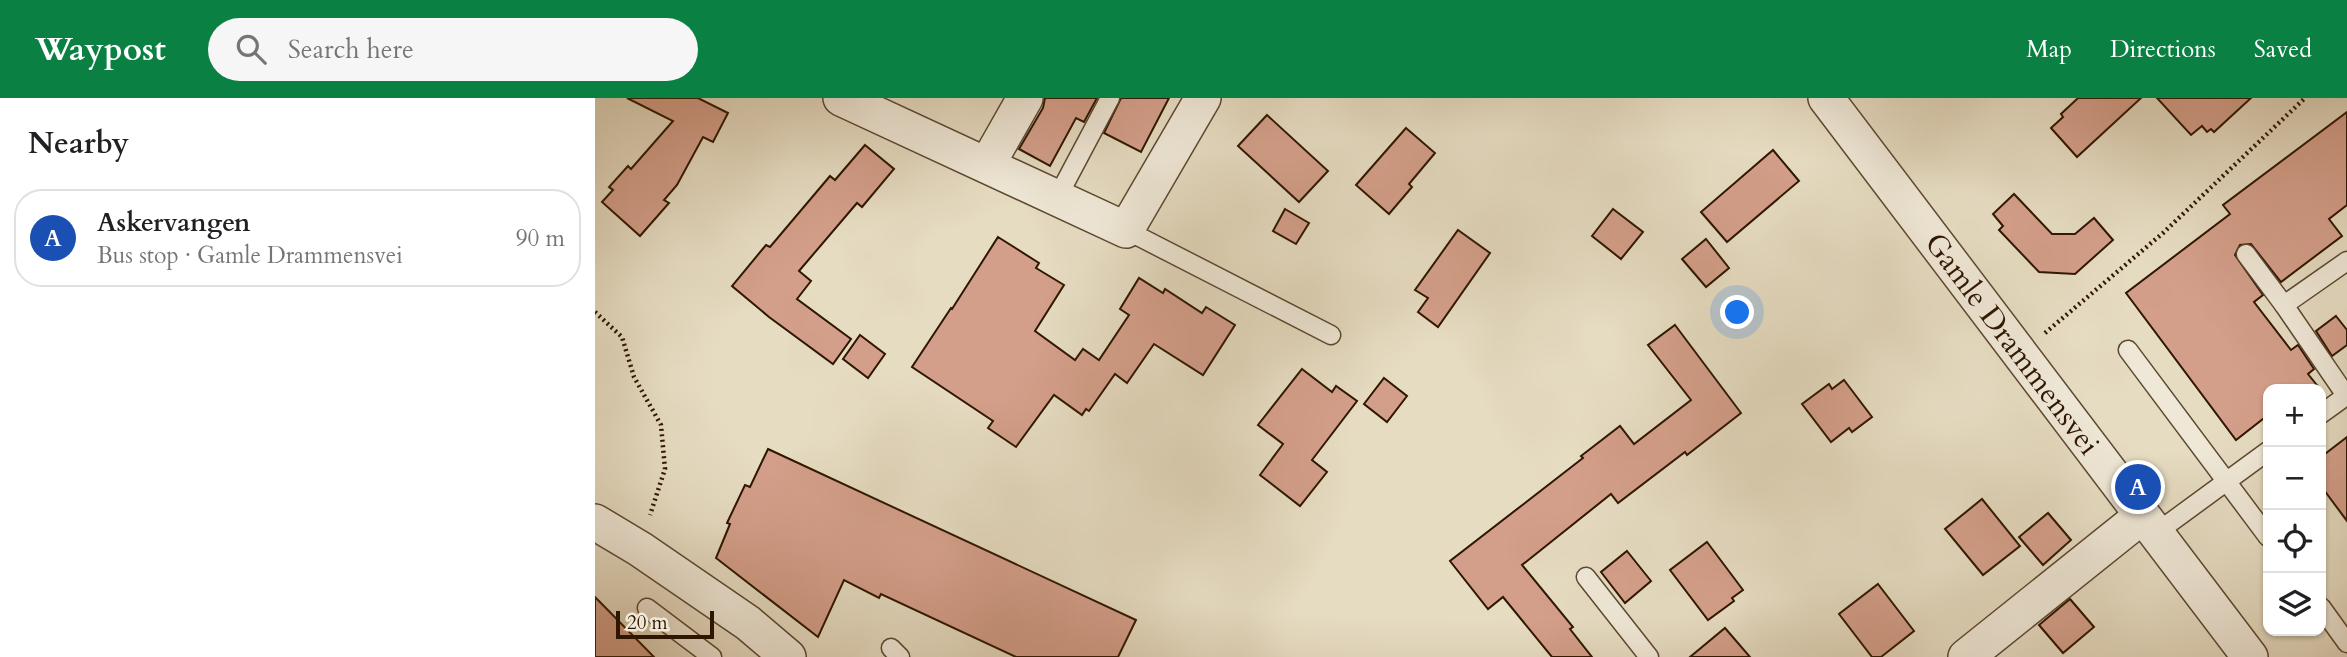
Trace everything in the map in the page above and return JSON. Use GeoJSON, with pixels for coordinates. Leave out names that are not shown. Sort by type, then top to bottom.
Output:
{"type":"FeatureCollection","features":[{"type":"Feature","properties":{"kind":"street"},"geometry":{"type":"LineString","coordinates":[[841,98],[1126,230],[1203,98]]}},
{"type":"Feature","properties":{"kind":"street"},"geometry":{"type":"LineString","coordinates":[[987,165],[1025,98]]}},
{"type":"Feature","properties":{"kind":"street","name":"Gamle Drammensvei"},"geometry":{"type":"LineString","coordinates":[[1826,98],[2250,657]]}},
{"type":"Feature","properties":{"kind":"street"},"geometry":{"type":"LineString","coordinates":[[1966,657],[2149,524]]}},
{"type":"Feature","properties":{"kind":"street"},"geometry":{"type":"LineString","coordinates":[[597,525],[640,549],[748,623],[788,657]]}},
{"type":"Feature","properties":{"kind":"lane"},"geometry":{"type":"LineString","coordinates":[[1057,198],[1110,98]]}},
{"type":"Feature","properties":{"kind":"lane"},"geometry":{"type":"LineString","coordinates":[[1126,230],[1331,335]]}},
{"type":"Feature","properties":{"kind":"lane"},"geometry":{"type":"LineString","coordinates":[[2246,254],[2347,396],[2326,411]]}},
{"type":"Feature","properties":{"kind":"lane"},"geometry":{"type":"LineString","coordinates":[[2284,305],[2347,261]]}},
{"type":"Feature","properties":{"kind":"lane"},"geometry":{"type":"LineString","coordinates":[[2128,350],[2263,530]]}},
{"type":"Feature","properties":{"kind":"lane"},"geometry":{"type":"LineString","coordinates":[[2149,524],[2226,481],[2263,455]]}},
{"type":"Feature","properties":{"kind":"lane"},"geometry":{"type":"LineString","coordinates":[[1586,578],[1649,657]]}},
{"type":"Feature","properties":{"kind":"lane"},"geometry":{"type":"LineString","coordinates":[[647,608],[712,657]]}},
{"type":"Feature","properties":{"kind":"lane"},"geometry":{"type":"LineString","coordinates":[[2326,614],[2347,643]]}},
{"type":"Feature","properties":{"kind":"path"},"geometry":{"type":"LineString","coordinates":[[2020,354],[2163,233],[2305,98]]}},
{"type":"Feature","properties":{"kind":"path"},"geometry":{"type":"LineString","coordinates":[[595,312],[622,337],[634,377],[661,425],[665,469],[640,549]]}},
{"type":"Feature","properties":{"kind":"building"},"geometry":{"type":"Polygon","coordinates":[[[627,98],[698,98],[728,113],[713,142],[703,137],[677,185],[664,200],[669,203],[640,236],[602,202],[613,190],[609,187],[628,166],[631,169],[673,121],[627,98]]]}},
{"type":"Feature","properties":{"kind":"building"},"geometry":{"type":"Polygon","coordinates":[[[1045,98],[1097,98],[1084,122],[1076,118],[1050,166],[1019,149],[1043,108],[1045,98]]]}},
{"type":"Feature","properties":{"kind":"building"},"geometry":{"type":"Polygon","coordinates":[[[1121,98],[1169,98],[1141,152],[1104,133],[1121,98]]]}},
{"type":"Feature","properties":{"kind":"building"},"geometry":{"type":"Polygon","coordinates":[[[2078,98],[2141,98],[2077,157],[2051,128],[2078,98]]]}},
{"type":"Feature","properties":{"kind":"building"},"geometry":{"type":"Polygon","coordinates":[[[2157,98],[2251,98],[2214,132],[2211,129],[2207,132],[2202,126],[2191,135],[2157,98]]]}},
{"type":"Feature","properties":{"kind":"building"},"geometry":{"type":"Polygon","coordinates":[[[2347,112],[2347,205],[2329,219],[2342,236],[2281,282],[2251,244],[2240,245],[2235,255],[2263,295],[2254,302],[2291,350],[2298,345],[2314,369],[2308,374],[2316,384],[2263,384],[2263,419],[2236,440],[2126,293],[2230,214],[2223,205],[2347,112]]]}},
{"type":"Feature","properties":{"kind":"building"},"geometry":{"type":"Polygon","coordinates":[[[1267,115],[1328,171],[1299,202],[1238,146],[1267,115]]]}},
{"type":"Feature","properties":{"kind":"building"},"geometry":{"type":"Polygon","coordinates":[[[1406,128],[1435,153],[1409,184],[1412,187],[1389,214],[1356,185],[1406,128]]]}},
{"type":"Feature","properties":{"kind":"building"},"geometry":{"type":"Polygon","coordinates":[[[865,145],[894,169],[862,207],[857,203],[799,271],[811,281],[797,299],[851,339],[833,364],[732,286],[766,245],[770,247],[830,176],[835,180],[865,145]]]}},
{"type":"Feature","properties":{"kind":"building"},"geometry":{"type":"Polygon","coordinates":[[[1773,150],[1799,181],[1727,242],[1701,212],[1773,150]]]}},
{"type":"Feature","properties":{"kind":"building"},"geometry":{"type":"Polygon","coordinates":[[[2014,194],[2052,234],[2075,234],[2094,218],[2113,240],[2075,274],[2039,272],[1999,230],[2003,226],[1993,214],[2014,194]]]}},
{"type":"Feature","properties":{"kind":"building"},"geometry":{"type":"Polygon","coordinates":[[[1285,209],[1309,223],[1296,244],[1273,231],[1285,209]]]}},
{"type":"Feature","properties":{"kind":"building"},"geometry":{"type":"Polygon","coordinates":[[[1613,209],[1643,232],[1621,259],[1592,236],[1613,209]]]}},
{"type":"Feature","properties":{"kind":"building"},"geometry":{"type":"Polygon","coordinates":[[[1458,230],[1490,253],[1438,327],[1418,312],[1428,298],[1415,290],[1458,230]]]}},
{"type":"Feature","properties":{"kind":"building"},"geometry":{"type":"Polygon","coordinates":[[[998,237],[1039,263],[1036,268],[1064,285],[1035,331],[1075,360],[1083,349],[1099,360],[1129,315],[1120,309],[1139,278],[1163,293],[1165,289],[1202,313],[1206,307],[1235,325],[1203,375],[1154,344],[1127,383],[1115,374],[1089,411],[1086,409],[1082,415],[1054,395],[1016,447],[988,428],[993,421],[912,367],[998,237]]]}},
{"type":"Feature","properties":{"kind":"building"},"geometry":{"type":"Polygon","coordinates":[[[1706,239],[1729,268],[1706,287],[1682,259],[1706,239]]]}},
{"type":"Feature","properties":{"kind":"building"},"geometry":{"type":"Polygon","coordinates":[[[2336,316],[2347,330],[2347,345],[2332,356],[2316,331],[2336,316]]]}},
{"type":"Feature","properties":{"kind":"building"},"geometry":{"type":"Polygon","coordinates":[[[1675,325],[1741,413],[1618,503],[1611,494],[1522,565],[1573,627],[1570,629],[1592,657],[1552,657],[1503,597],[1488,609],[1450,561],[1620,426],[1634,444],[1691,400],[1648,345],[1675,325]]]}},
{"type":"Feature","properties":{"kind":"building"},"geometry":{"type":"Polygon","coordinates":[[[860,335],[885,354],[868,378],[843,359],[860,335]]]}},
{"type":"Feature","properties":{"kind":"building"},"geometry":{"type":"Polygon","coordinates":[[[1302,369],[1332,392],[1336,386],[1357,401],[1312,460],[1327,472],[1300,506],[1260,475],[1283,444],[1258,425],[1302,369]]]}},
{"type":"Feature","properties":{"kind":"building"},"geometry":{"type":"Polygon","coordinates":[[[1384,378],[1407,396],[1387,422],[1364,404],[1384,378]]]}},
{"type":"Feature","properties":{"kind":"building"},"geometry":{"type":"Polygon","coordinates":[[[1844,380],[1872,417],[1852,432],[1849,428],[1831,442],[1802,404],[1829,384],[1832,389],[1844,380]]]}},
{"type":"Feature","properties":{"kind":"building"},"geometry":{"type":"Polygon","coordinates":[[[2347,437],[2347,521],[2326,493],[2326,453],[2347,437]]]}},
{"type":"Feature","properties":{"kind":"building"},"geometry":{"type":"Polygon","coordinates":[[[768,449],[1136,620],[1118,657],[1016,657],[881,594],[879,598],[844,580],[818,637],[716,558],[730,524],[727,523],[745,485],[750,487],[768,449]]]}},
{"type":"Feature","properties":{"kind":"building"},"geometry":{"type":"Polygon","coordinates":[[[1982,499],[2020,546],[1983,575],[1945,529],[1982,499]]]}},
{"type":"Feature","properties":{"kind":"building"},"geometry":{"type":"Polygon","coordinates":[[[2048,513],[2071,540],[2043,565],[2019,537],[2048,513]]]}},
{"type":"Feature","properties":{"kind":"building"},"geometry":{"type":"Polygon","coordinates":[[[1707,542],[1743,590],[1732,598],[1734,601],[1708,620],[1670,570],[1707,542]]]}},
{"type":"Feature","properties":{"kind":"building"},"geometry":{"type":"Polygon","coordinates":[[[1627,551],[1651,581],[1625,603],[1601,572],[1627,551]]]}},
{"type":"Feature","properties":{"kind":"building"},"geometry":{"type":"Polygon","coordinates":[[[1878,584],[1914,631],[1881,657],[1872,657],[1839,614],[1878,584]]]}},
{"type":"Feature","properties":{"kind":"building"},"geometry":{"type":"Polygon","coordinates":[[[595,597],[654,657],[595,657],[595,597]]]}},
{"type":"Feature","properties":{"kind":"building"},"geometry":{"type":"Polygon","coordinates":[[[2070,599],[2094,627],[2063,653],[2039,625],[2070,599]]]}},
{"type":"Feature","properties":{"kind":"building"},"geometry":{"type":"Polygon","coordinates":[[[1725,628],[1750,657],[1690,657],[1725,628]]]}},
{"type":"Feature","properties":{"kind":"place","name":"Askervangen"},"geometry":{"type":"Point","coordinates":[2138,487]}}]}
